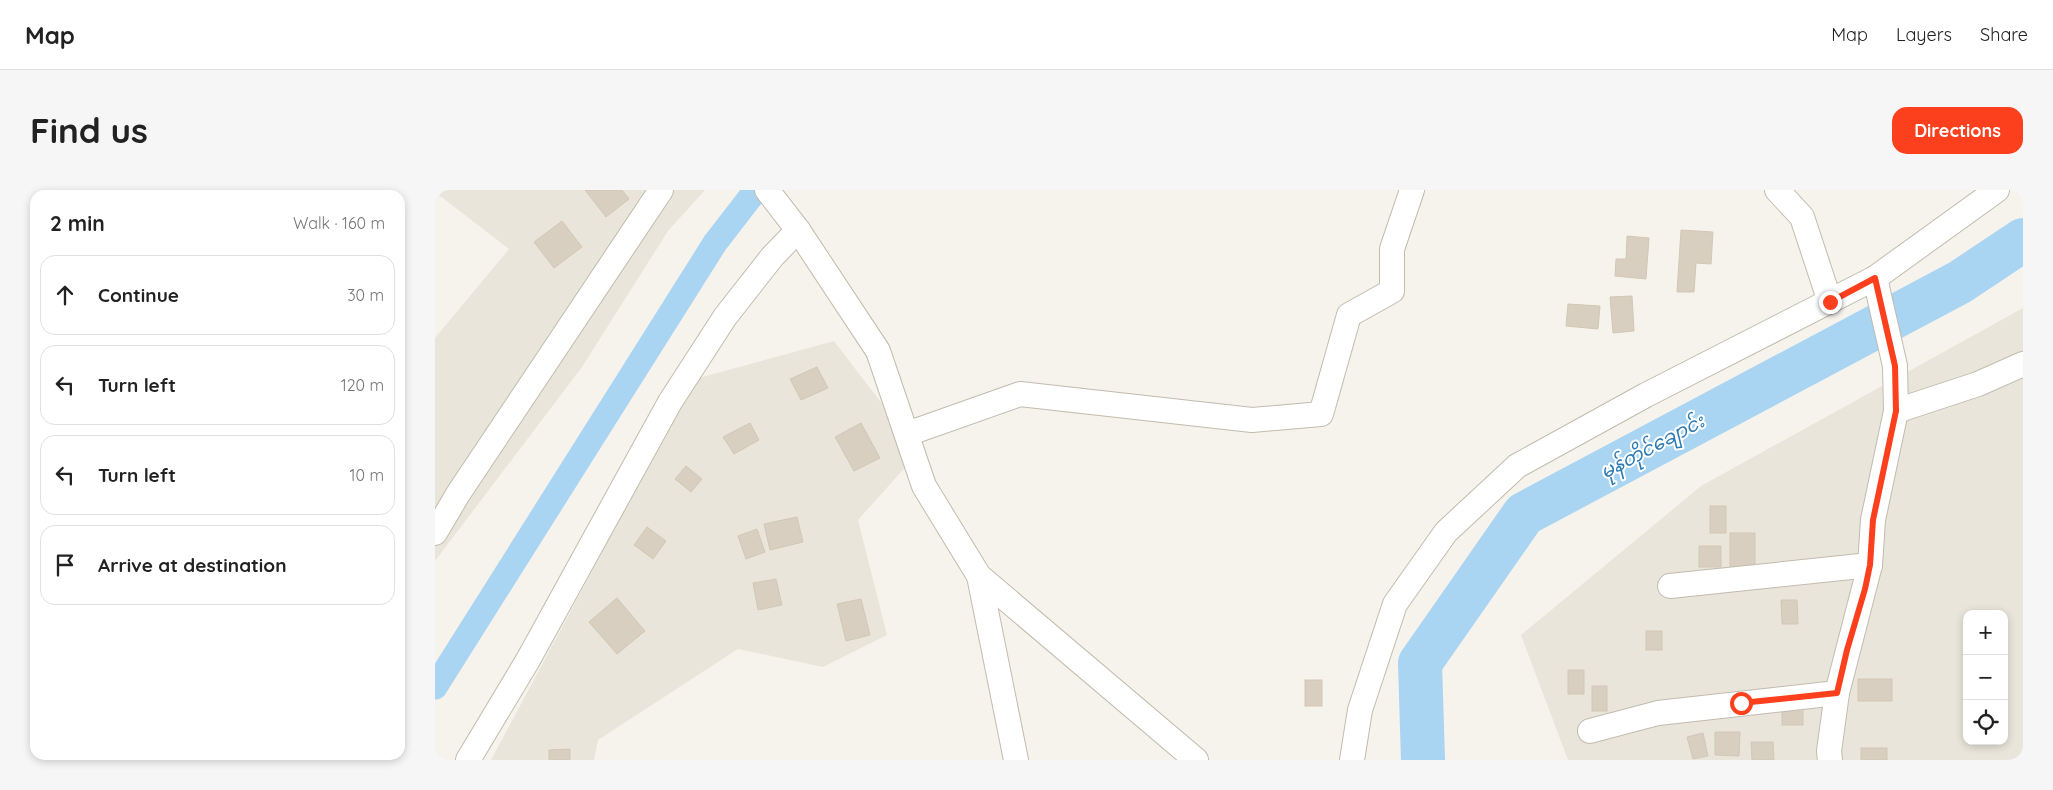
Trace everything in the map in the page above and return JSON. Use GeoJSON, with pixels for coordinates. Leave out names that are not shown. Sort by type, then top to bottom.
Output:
{"type":"FeatureCollection","features":[{"type":"Feature","properties":{"kind":"street"},"geometry":{"type":"LineString","coordinates":[[435,533],[458,494],[661,190]]}},
{"type":"Feature","properties":{"kind":"street"},"geometry":{"type":"LineString","coordinates":[[907,434],[1021,394],[1252,420],[1321,414],[1349,315],[1392,291],[1392,249],[1413,190]]}},
{"type":"Feature","properties":{"kind":"street"},"geometry":{"type":"LineString","coordinates":[[1777,190],[1802,217],[1830,302]]}},
{"type":"Feature","properties":{"kind":"street"},"geometry":{"type":"LineString","coordinates":[[1352,760],[1360,710],[1395,604],[1446,532],[1517,466],[1646,395],[1875,278],[1997,190]]}},
{"type":"Feature","properties":{"kind":"street"},"geometry":{"type":"LineString","coordinates":[[773,197],[798,230],[878,351],[924,486],[979,576],[1196,760]]}},
{"type":"Feature","properties":{"kind":"street"},"geometry":{"type":"LineString","coordinates":[[468,760],[528,660],[670,402],[725,317],[772,257],[798,230]]}},
{"type":"Feature","properties":{"kind":"street"},"geometry":{"type":"LineString","coordinates":[[1830,760],[1829,751],[1837,693],[1870,565],[1873,520],[1896,411],[1895,366],[1875,278]]}},
{"type":"Feature","properties":{"kind":"street"},"geometry":{"type":"LineString","coordinates":[[1896,411],[1978,384],[2023,364]]}},
{"type":"Feature","properties":{"kind":"street"},"geometry":{"type":"LineString","coordinates":[[1670,586],[1870,565]]}},
{"type":"Feature","properties":{"kind":"street"},"geometry":{"type":"LineString","coordinates":[[979,576],[1016,760]]}},
{"type":"Feature","properties":{"kind":"street"},"geometry":{"type":"LineString","coordinates":[[1589,731],[1658,713],[1837,693]]}},
{"type":"Feature","properties":{"kind":"shaded area"},"geometry":{"type":"Polygon","coordinates":[[[435,190],[705,190],[668,231],[582,367],[435,561],[435,338],[509,249],[435,192],[435,190]]]}},
{"type":"Feature","properties":{"kind":"shaded area"},"geometry":{"type":"Polygon","coordinates":[[[2023,308],[2023,760],[1568,760],[1521,635],[1701,486],[2023,308]]]}},
{"type":"Feature","properties":{"kind":"shaded area"},"geometry":{"type":"Polygon","coordinates":[[[834,341],[919,452],[858,520],[887,635],[823,667],[738,649],[598,740],[594,760],[491,760],[695,379],[834,341]]]}},
{"type":"Feature","properties":{"kind":"building"},"geometry":{"type":"Polygon","coordinates":[[[585,190],[622,190],[629,199],[606,217],[585,190]]]}},
{"type":"Feature","properties":{"kind":"building"},"geometry":{"type":"Polygon","coordinates":[[[562,221],[582,247],[554,268],[534,242],[562,221]]]}},
{"type":"Feature","properties":{"kind":"building"},"geometry":{"type":"Polygon","coordinates":[[[1681,230],[1713,232],[1711,264],[1696,263],[1694,292],[1677,292],[1681,230]]]}},
{"type":"Feature","properties":{"kind":"building"},"geometry":{"type":"Polygon","coordinates":[[[1627,236],[1649,238],[1646,279],[1615,276],[1616,259],[1626,259],[1627,236]]]}},
{"type":"Feature","properties":{"kind":"building"},"geometry":{"type":"Polygon","coordinates":[[[1632,296],[1634,331],[1613,333],[1610,297],[1632,296]]]}},
{"type":"Feature","properties":{"kind":"building"},"geometry":{"type":"Polygon","coordinates":[[[1568,304],[1600,306],[1598,329],[1566,326],[1568,304]]]}},
{"type":"Feature","properties":{"kind":"building"},"geometry":{"type":"Polygon","coordinates":[[[817,367],[828,388],[801,400],[790,379],[817,367]]]}},
{"type":"Feature","properties":{"kind":"building"},"geometry":{"type":"Polygon","coordinates":[[[750,423],[759,440],[734,454],[723,437],[750,423]]]}},
{"type":"Feature","properties":{"kind":"building"},"geometry":{"type":"Polygon","coordinates":[[[861,423],[880,458],[854,471],[835,437],[861,423]]]}},
{"type":"Feature","properties":{"kind":"building"},"geometry":{"type":"Polygon","coordinates":[[[686,466],[702,479],[691,492],[675,479],[686,466]]]}},
{"type":"Feature","properties":{"kind":"building"},"geometry":{"type":"Polygon","coordinates":[[[1710,506],[1726,506],[1726,533],[1710,533],[1710,506]]]}},
{"type":"Feature","properties":{"kind":"building"},"geometry":{"type":"Polygon","coordinates":[[[797,517],[803,542],[770,550],[764,524],[797,517]]]}},
{"type":"Feature","properties":{"kind":"building"},"geometry":{"type":"Polygon","coordinates":[[[647,527],[666,541],[653,559],[634,545],[647,527]]]}},
{"type":"Feature","properties":{"kind":"building"},"geometry":{"type":"Polygon","coordinates":[[[757,529],[765,552],[746,559],[738,536],[757,529]]]}},
{"type":"Feature","properties":{"kind":"building"},"geometry":{"type":"Polygon","coordinates":[[[1730,533],[1755,533],[1755,567],[1730,567],[1730,533]]]}},
{"type":"Feature","properties":{"kind":"building"},"geometry":{"type":"Polygon","coordinates":[[[1699,546],[1721,546],[1721,567],[1699,567],[1699,546]]]}},
{"type":"Feature","properties":{"kind":"building"},"geometry":{"type":"Polygon","coordinates":[[[776,579],[782,605],[758,610],[753,583],[776,579]]]}},
{"type":"Feature","properties":{"kind":"building"},"geometry":{"type":"Polygon","coordinates":[[[617,598],[645,631],[617,654],[589,622],[617,598]]]}},
{"type":"Feature","properties":{"kind":"building"},"geometry":{"type":"Polygon","coordinates":[[[861,599],[870,635],[846,641],[837,604],[861,599]]]}},
{"type":"Feature","properties":{"kind":"building"},"geometry":{"type":"Polygon","coordinates":[[[1781,600],[1797,600],[1798,624],[1782,624],[1781,600]]]}},
{"type":"Feature","properties":{"kind":"building"},"geometry":{"type":"Polygon","coordinates":[[[1646,631],[1662,631],[1662,650],[1646,650],[1646,631]]]}},
{"type":"Feature","properties":{"kind":"building"},"geometry":{"type":"Polygon","coordinates":[[[1568,670],[1584,670],[1584,694],[1568,694],[1568,670]]]}},
{"type":"Feature","properties":{"kind":"building"},"geometry":{"type":"Polygon","coordinates":[[[1858,679],[1892,679],[1892,701],[1858,701],[1858,679]]]}},
{"type":"Feature","properties":{"kind":"building"},"geometry":{"type":"Polygon","coordinates":[[[1305,680],[1322,680],[1322,706],[1305,706],[1305,680]]]}},
{"type":"Feature","properties":{"kind":"building"},"geometry":{"type":"Polygon","coordinates":[[[1592,686],[1607,686],[1607,711],[1592,711],[1592,686]]]}},
{"type":"Feature","properties":{"kind":"building"},"geometry":{"type":"Polygon","coordinates":[[[1782,706],[1803,706],[1803,725],[1782,725],[1782,706]]]}},
{"type":"Feature","properties":{"kind":"building"},"geometry":{"type":"Polygon","coordinates":[[[1715,732],[1740,732],[1739,756],[1715,755],[1715,732]]]}},
{"type":"Feature","properties":{"kind":"building"},"geometry":{"type":"Polygon","coordinates":[[[1703,733],[1708,756],[1693,759],[1687,737],[1703,733]]]}},
{"type":"Feature","properties":{"kind":"building"},"geometry":{"type":"Polygon","coordinates":[[[1751,742],[1773,742],[1774,760],[1752,760],[1751,742]]]}},
{"type":"Feature","properties":{"kind":"building"},"geometry":{"type":"Polygon","coordinates":[[[1861,748],[1887,748],[1887,760],[1861,760],[1861,748]]]}},
{"type":"Feature","properties":{"kind":"building"},"geometry":{"type":"Polygon","coordinates":[[[570,749],[570,760],[549,760],[549,750],[570,749]]]}},
{"type":"Feature","properties":{"kind":"waterway"},"geometry":{"type":"LineString","coordinates":[[435,687],[715,243],[756,190]]}},
{"type":"Feature","properties":{"kind":"waterway","name":"မုန်တိုင်ချောင်း"},"geometry":{"type":"LineString","coordinates":[[1423,760],[1420,663],[1524,514],[1960,282],[2023,240]]}},
{"type":"Feature","properties":{"kind":"route"},"geometry":{"type":"LineString","coordinates":[[1741,703],[1837,693],[1847,650],[1865,589],[1870,565],[1873,520],[1896,411],[1895,366],[1875,278],[1830,302]]}}]}
